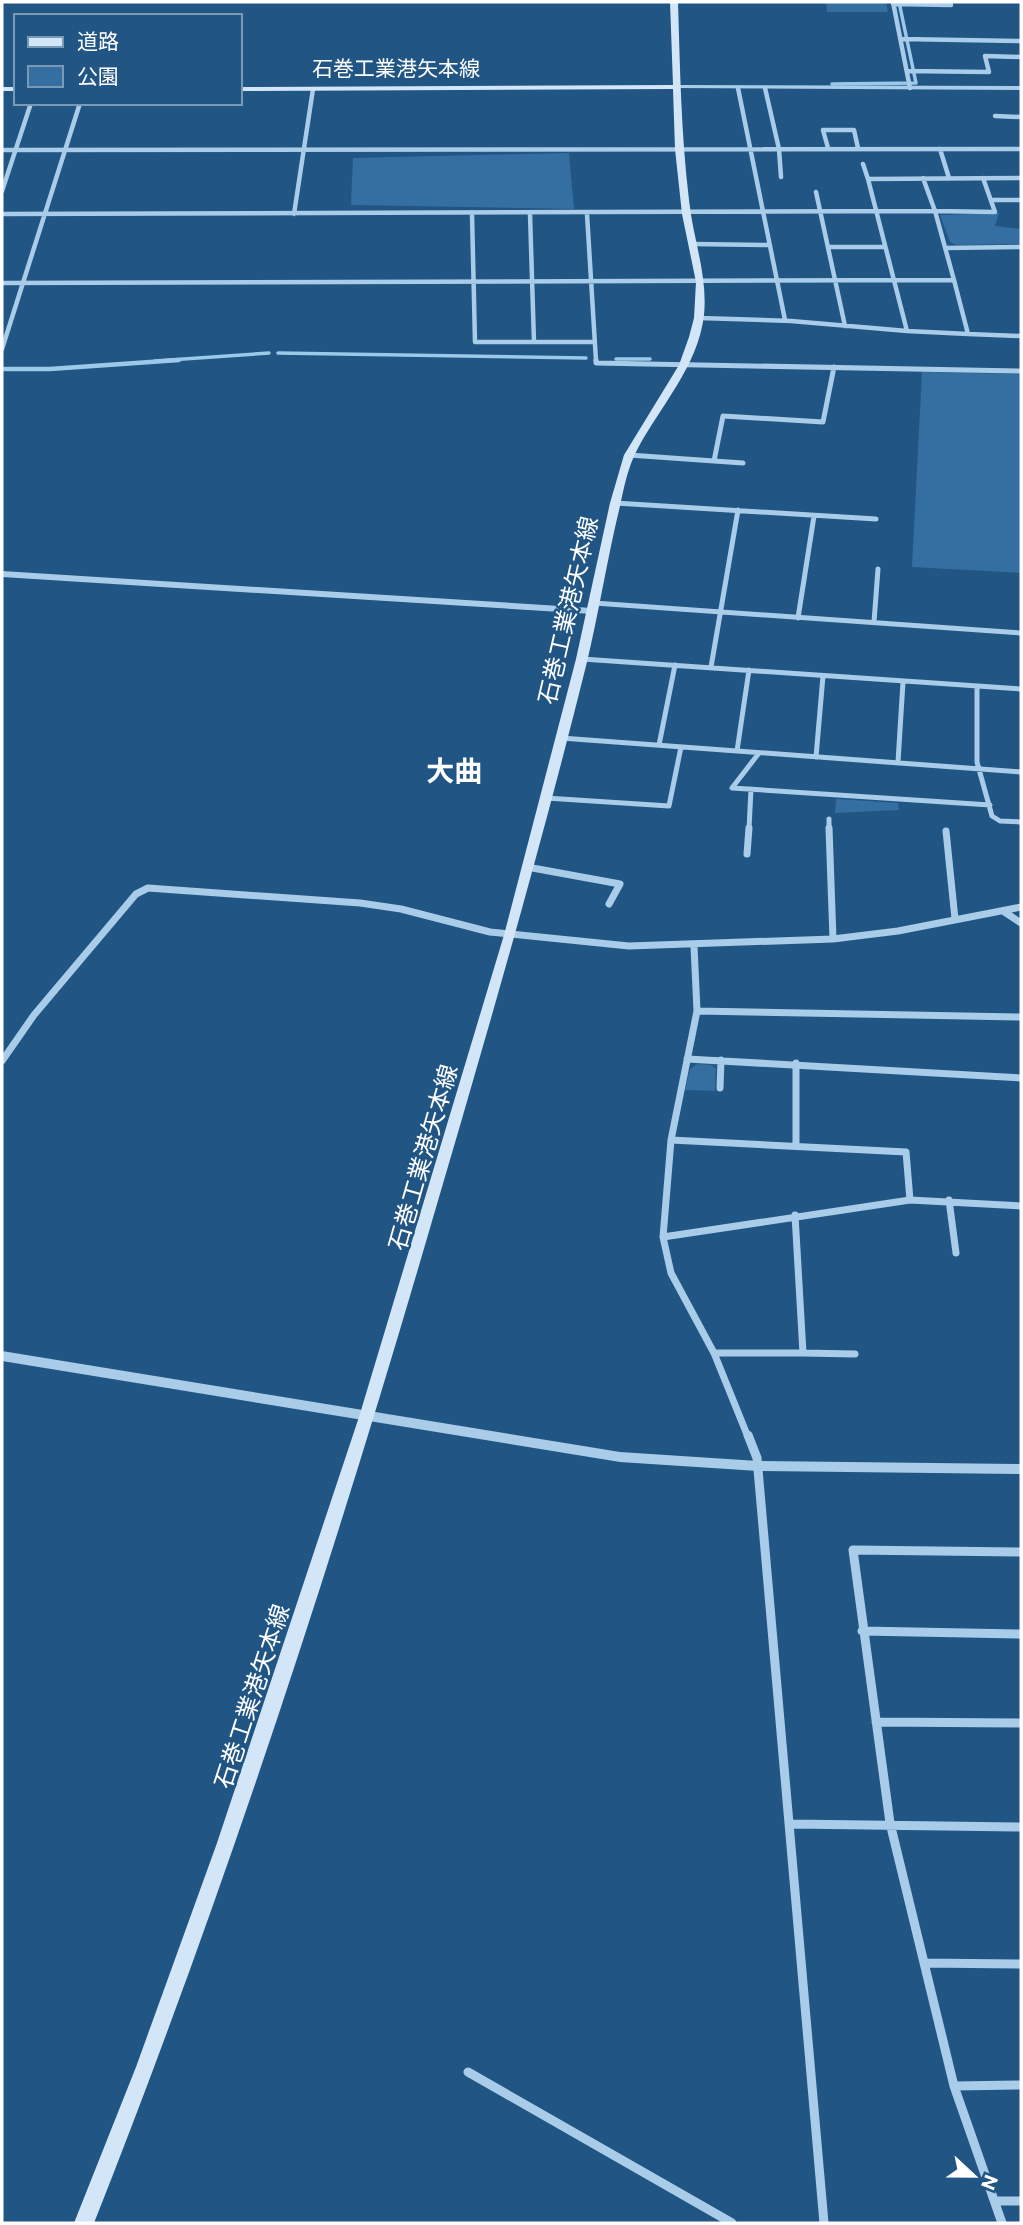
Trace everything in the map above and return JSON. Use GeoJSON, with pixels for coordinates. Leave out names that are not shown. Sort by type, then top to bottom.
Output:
{"type":"FeatureCollection","features":[{"type":"Feature","properties":{"kind":"main road","name":"石巻工業港矢本線"},"geometry":{"type":"LineString","coordinates":[[85,2223],[146,2067],[226,1843],[367,1417],[510,935],[582,659],[615,503],[629,455],[684,365],[699,318],[700,282],[686,214],[679,149],[674,2]]}},
{"type":"Feature","properties":{"kind":"main road","name":"石巻工業港矢本線"},"geometry":{"type":"LineString","coordinates":[[242,89],[677,87]]}},
{"type":"Feature","properties":{"kind":"street"},"geometry":{"type":"LineString","coordinates":[[909,85],[894,3],[951,5]]}},
{"type":"Feature","properties":{"kind":"street"},"geometry":{"type":"LineString","coordinates":[[902,39],[1021,41]]}},
{"type":"Feature","properties":{"kind":"street"},"geometry":{"type":"LineString","coordinates":[[908,71],[989,72],[985,56],[1021,57]]}},
{"type":"Feature","properties":{"kind":"street"},"geometry":{"type":"LineString","coordinates":[[677,87],[909,85],[1021,88]]}},
{"type":"Feature","properties":{"kind":"street"},"geometry":{"type":"LineString","coordinates":[[738,88],[785,320]]}},
{"type":"Feature","properties":{"kind":"street"},"geometry":{"type":"LineString","coordinates":[[765,88],[779,149],[781,177]]}},
{"type":"Feature","properties":{"kind":"street"},"geometry":{"type":"LineString","coordinates":[[294,214],[313,89]]}},
{"type":"Feature","properties":{"kind":"street"},"geometry":{"type":"LineString","coordinates":[[2,191],[30,105]]}},
{"type":"Feature","properties":{"kind":"street"},"geometry":{"type":"LineString","coordinates":[[2,349],[79,105]]}},
{"type":"Feature","properties":{"kind":"street"},"geometry":{"type":"LineString","coordinates":[[995,116],[1021,117]]}},
{"type":"Feature","properties":{"kind":"street"},"geometry":{"type":"LineString","coordinates":[[828,149],[823,130],[854,130],[858,148]]}},
{"type":"Feature","properties":{"kind":"street"},"geometry":{"type":"LineString","coordinates":[[940,149],[949,178]]}},
{"type":"Feature","properties":{"kind":"street"},"geometry":{"type":"LineString","coordinates":[[2,150],[1021,149]]}},
{"type":"Feature","properties":{"kind":"street"},"geometry":{"type":"LineString","coordinates":[[863,164],[907,331]]}},
{"type":"Feature","properties":{"kind":"street"},"geometry":{"type":"LineString","coordinates":[[923,178],[946,248],[968,334]]}},
{"type":"Feature","properties":{"kind":"street"},"geometry":{"type":"LineString","coordinates":[[2,214],[995,212],[983,178]]}},
{"type":"Feature","properties":{"kind":"street"},"geometry":{"type":"LineString","coordinates":[[868,179],[1021,178]]}},
{"type":"Feature","properties":{"kind":"street"},"geometry":{"type":"LineString","coordinates":[[816,192],[845,326]]}},
{"type":"Feature","properties":{"kind":"street"},"geometry":{"type":"LineString","coordinates":[[991,200],[1021,200]]}},
{"type":"Feature","properties":{"kind":"street"},"geometry":{"type":"LineString","coordinates":[[472,214],[475,342],[594,342]]}},
{"type":"Feature","properties":{"kind":"street"},"geometry":{"type":"LineString","coordinates":[[530,214],[534,342]]}},
{"type":"Feature","properties":{"kind":"street"},"geometry":{"type":"LineString","coordinates":[[587,214],[596,363],[1021,371]]}},
{"type":"Feature","properties":{"kind":"street"},"geometry":{"type":"LineString","coordinates":[[693,244],[770,245]]}},
{"type":"Feature","properties":{"kind":"street"},"geometry":{"type":"LineString","coordinates":[[829,247],[886,247]]}},
{"type":"Feature","properties":{"kind":"street"},"geometry":{"type":"LineString","coordinates":[[946,248],[1021,247]]}},
{"type":"Feature","properties":{"kind":"street"},"geometry":{"type":"LineString","coordinates":[[2,284],[954,280]]}},
{"type":"Feature","properties":{"kind":"street"},"geometry":{"type":"LineString","coordinates":[[699,318],[785,320],[907,331],[1021,336]]}},
{"type":"Feature","properties":{"kind":"street"},"geometry":{"type":"LineString","coordinates":[[714,461],[723,416],[823,422],[834,367]]}},
{"type":"Feature","properties":{"kind":"street"},"geometry":{"type":"LineString","coordinates":[[629,455],[743,463]]}},
{"type":"Feature","properties":{"kind":"street"},"geometry":{"type":"LineString","coordinates":[[615,503],[876,519]]}},
{"type":"Feature","properties":{"kind":"street"},"geometry":{"type":"LineString","coordinates":[[711,667],[738,510]]}},
{"type":"Feature","properties":{"kind":"street"},"geometry":{"type":"LineString","coordinates":[[798,618],[814,516]]}},
{"type":"Feature","properties":{"kind":"street"},"geometry":{"type":"LineString","coordinates":[[874,622],[878,569]]}},
{"type":"Feature","properties":{"kind":"street"},"geometry":{"type":"LineString","coordinates":[[2,574],[719,612],[1021,633]]}},
{"type":"Feature","properties":{"kind":"street"},"geometry":{"type":"LineString","coordinates":[[582,659],[1021,689]]}},
{"type":"Feature","properties":{"kind":"street"},"geometry":{"type":"LineString","coordinates":[[659,745],[675,665]]}},
{"type":"Feature","properties":{"kind":"street"},"geometry":{"type":"LineString","coordinates":[[737,751],[749,670]]}},
{"type":"Feature","properties":{"kind":"street"},"geometry":{"type":"LineString","coordinates":[[816,757],[823,676]]}},
{"type":"Feature","properties":{"kind":"street"},"geometry":{"type":"LineString","coordinates":[[898,762],[903,682]]}},
{"type":"Feature","properties":{"kind":"street"},"geometry":{"type":"LineString","coordinates":[[977,687],[977,762],[992,816],[1000,821],[1021,822]]}},
{"type":"Feature","properties":{"kind":"street"},"geometry":{"type":"LineString","coordinates":[[561,738],[1021,772]]}},
{"type":"Feature","properties":{"kind":"street"},"geometry":{"type":"LineString","coordinates":[[545,798],[669,806],[681,747]]}},
{"type":"Feature","properties":{"kind":"street"},"geometry":{"type":"LineString","coordinates":[[759,752],[732,788],[990,805]]}},
{"type":"Feature","properties":{"kind":"street"},"geometry":{"type":"LineString","coordinates":[[747,854],[751,789]]}},
{"type":"Feature","properties":{"kind":"street"},"geometry":{"type":"LineString","coordinates":[[829,819],[833,939]]}},
{"type":"Feature","properties":{"kind":"street"},"geometry":{"type":"LineString","coordinates":[[946,831],[955,919]]}},
{"type":"Feature","properties":{"kind":"street"},"geometry":{"type":"LineString","coordinates":[[527,867],[622,881],[609,904]]}},
{"type":"Feature","properties":{"kind":"street"},"geometry":{"type":"LineString","coordinates":[[2,1061],[34,1015],[136,894],[148,888],[360,903],[401,909],[510,935],[629,946],[694,946],[833,939],[898,932],[1021,907]]}},
{"type":"Feature","properties":{"kind":"street"},"geometry":{"type":"LineString","coordinates":[[1003,911],[1021,923]]}},
{"type":"Feature","properties":{"kind":"street"},"geometry":{"type":"LineString","coordinates":[[694,946],[697,1011],[671,1140],[663,1237],[671,1273],[713,1353],[758,1466],[824,2223]]}},
{"type":"Feature","properties":{"kind":"street"},"geometry":{"type":"LineString","coordinates":[[697,1011],[1021,1017]]}},
{"type":"Feature","properties":{"kind":"street"},"geometry":{"type":"LineString","coordinates":[[687,1059],[796,1063],[1021,1078]]}},
{"type":"Feature","properties":{"kind":"street"},"geometry":{"type":"LineString","coordinates":[[720,1088],[722,1060]]}},
{"type":"Feature","properties":{"kind":"street"},"geometry":{"type":"LineString","coordinates":[[796,1063],[796,1146]]}},
{"type":"Feature","properties":{"kind":"street"},"geometry":{"type":"LineString","coordinates":[[671,1140],[906,1152],[910,1199]]}},
{"type":"Feature","properties":{"kind":"street"},"geometry":{"type":"LineString","coordinates":[[663,1237],[910,1199],[1021,1206]]}},
{"type":"Feature","properties":{"kind":"street"},"geometry":{"type":"LineString","coordinates":[[949,1200],[956,1254]]}},
{"type":"Feature","properties":{"kind":"street"},"geometry":{"type":"LineString","coordinates":[[795,1215],[803,1353]]}},
{"type":"Feature","properties":{"kind":"street"},"geometry":{"type":"LineString","coordinates":[[713,1353],[855,1354]]}},
{"type":"Feature","properties":{"kind":"street"},"geometry":{"type":"LineString","coordinates":[[2,1356],[620,1457],[758,1466],[1021,1469]]}},
{"type":"Feature","properties":{"kind":"street"},"geometry":{"type":"LineString","coordinates":[[1002,2223],[954,2086],[890,1823],[853,1550],[1021,1552]]}},
{"type":"Feature","properties":{"kind":"street"},"geometry":{"type":"LineString","coordinates":[[862,1631],[1021,1634]]}},
{"type":"Feature","properties":{"kind":"street"},"geometry":{"type":"LineString","coordinates":[[876,1722],[1021,1723]]}},
{"type":"Feature","properties":{"kind":"street"},"geometry":{"type":"LineString","coordinates":[[791,1824],[890,1823],[1021,1828]]}},
{"type":"Feature","properties":{"kind":"street"},"geometry":{"type":"LineString","coordinates":[[924,1963],[1021,1964]]}},
{"type":"Feature","properties":{"kind":"street"},"geometry":{"type":"LineString","coordinates":[[468,2072],[732,2223]]}},
{"type":"Feature","properties":{"kind":"street"},"geometry":{"type":"LineString","coordinates":[[954,2086],[1021,2085]]}},
{"type":"Feature","properties":{"kind":"street"},"geometry":{"type":"LineString","coordinates":[[995,2201],[1021,2201]]}},
{"type":"Feature","properties":{"kind":"green space"},"geometry":{"type":"Polygon","coordinates":[[[826,2],[886,2],[888,12],[827,12],[826,2]]]}},
{"type":"Feature","properties":{"kind":"green space"},"geometry":{"type":"Polygon","coordinates":[[[569,153],[574,209],[351,205],[353,158],[569,153]]]}},
{"type":"Feature","properties":{"kind":"green space"},"geometry":{"type":"Polygon","coordinates":[[[999,213],[995,226],[1021,229],[1021,244],[956,245],[950,242],[940,215],[999,213]]]}},
{"type":"Feature","properties":{"kind":"green space"},"geometry":{"type":"Polygon","coordinates":[[[922,372],[1021,374],[1021,573],[912,567],[922,372]]]}},
{"type":"Feature","properties":{"kind":"green space"},"geometry":{"type":"Polygon","coordinates":[[[836,799],[898,803],[899,810],[835,813],[836,799]]]}},
{"type":"Feature","properties":{"kind":"green space"},"geometry":{"type":"Polygon","coordinates":[[[697,1064],[712,1065],[716,1069],[715,1091],[685,1090],[690,1069],[697,1064]]]}},
{"type":"Feature","properties":{"kind":"waterway"},"geometry":{"type":"LineString","coordinates":[[832,84],[916,83],[899,2]]}},
{"type":"Feature","properties":{"kind":"waterway"},"geometry":{"type":"LineString","coordinates":[[155,361],[269,353]]}},
{"type":"Feature","properties":{"kind":"waterway"},"geometry":{"type":"LineString","coordinates":[[278,353],[586,358]]}},
{"type":"Feature","properties":{"kind":"waterway"},"geometry":{"type":"LineString","coordinates":[[616,359],[650,359]]}},
{"type":"Feature","properties":{"kind":"waterway"},"geometry":{"type":"LineString","coordinates":[[4,369],[50,369],[179,360]]}},
{"type":"Feature","properties":{"kind":"district","name":"大曲"},"geometry":{"type":"Point","coordinates":[454,770]}}]}
